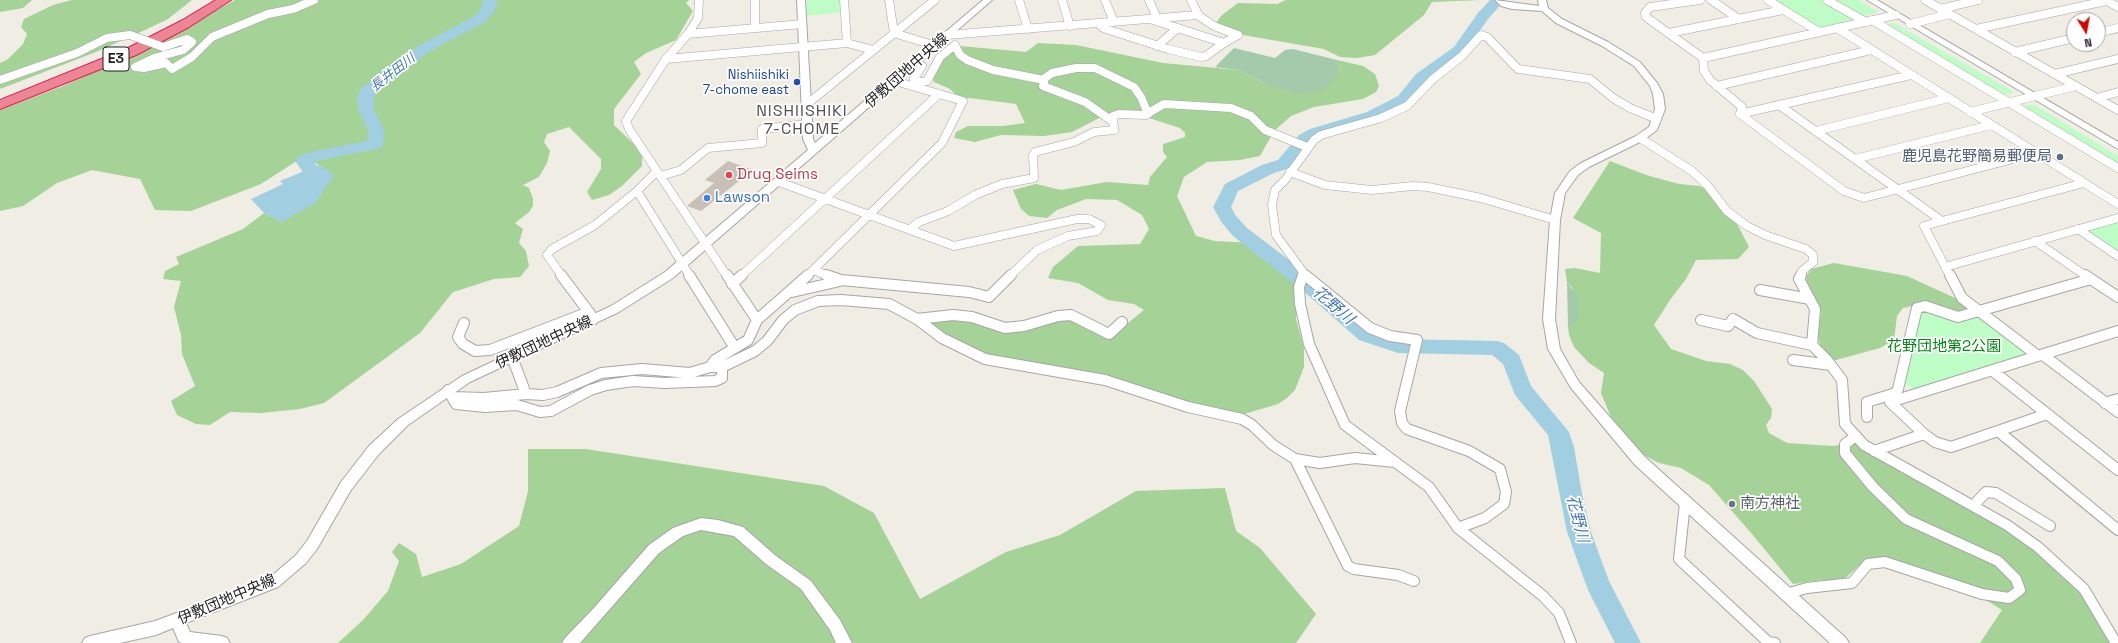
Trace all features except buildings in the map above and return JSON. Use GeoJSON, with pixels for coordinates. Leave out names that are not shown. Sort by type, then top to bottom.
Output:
{"type":"FeatureCollection","features":[{"type":"Feature","properties":{"kind":"highway","name":"E3"},"geometry":{"type":"LineString","coordinates":[[0,96],[119,48],[207,0]]}},
{"type":"Feature","properties":{"kind":"highway","name":"E3"},"geometry":{"type":"LineString","coordinates":[[0,105],[131,52],[185,24],[225,0]]}},
{"type":"Feature","properties":{"kind":"street"},"geometry":{"type":"LineString","coordinates":[[0,80],[77,53],[107,38],[130,35],[163,48],[187,39],[192,42],[183,50],[154,58],[135,67],[144,68],[166,62],[172,69],[192,57],[212,37],[268,14],[293,9],[314,0]]}},
{"type":"Feature","properties":{"kind":"street"},"geometry":{"type":"LineString","coordinates":[[699,0],[698,18],[688,34],[666,59],[627,117],[626,121],[629,129],[757,320]]}},
{"type":"Feature","properties":{"kind":"street"},"geometry":{"type":"LineString","coordinates":[[754,0],[754,28]]}},
{"type":"Feature","properties":{"kind":"street"},"geometry":{"type":"LineString","coordinates":[[801,0],[808,140],[814,151]]}},
{"type":"Feature","properties":{"kind":"street"},"geometry":{"type":"LineString","coordinates":[[844,0],[847,43]]}},
{"type":"Feature","properties":{"kind":"street"},"geometry":{"type":"LineString","coordinates":[[889,0],[894,33]]}},
{"type":"Feature","properties":{"kind":"street"},"geometry":{"type":"LineString","coordinates":[[806,105],[935,0]]}},
{"type":"Feature","properties":{"kind":"street","name":"伊敷団地中央線"},"geometry":{"type":"LineString","coordinates":[[90,643],[136,634],[177,621],[273,583],[289,571],[312,545],[346,486],[374,450],[403,422],[450,393],[466,378],[512,358],[592,316],[639,296],[683,264],[988,0]]}},
{"type":"Feature","properties":{"kind":"street"},"geometry":{"type":"LineString","coordinates":[[1019,0],[1028,29]]}},
{"type":"Feature","properties":{"kind":"street"},"geometry":{"type":"LineString","coordinates":[[1062,0],[1070,26]]}},
{"type":"Feature","properties":{"kind":"street"},"geometry":{"type":"LineString","coordinates":[[1106,0],[1114,22]]}},
{"type":"Feature","properties":{"kind":"street"},"geometry":{"type":"LineString","coordinates":[[1150,0],[1155,18]]}},
{"type":"Feature","properties":{"kind":"street"},"geometry":{"type":"LineString","coordinates":[[1098,23],[1103,28],[1157,46],[1201,57],[1206,56],[1238,35],[1214,26],[1198,15],[1191,0]]}},
{"type":"Feature","properties":{"kind":"street"},"geometry":{"type":"LineString","coordinates":[[1700,0],[1650,7],[1645,13],[1646,17],[1703,58],[1896,15]]}},
{"type":"Feature","properties":{"kind":"street"},"geometry":{"type":"LineString","coordinates":[[1710,0],[1739,19]]}},
{"type":"Feature","properties":{"kind":"street"},"geometry":{"type":"LineString","coordinates":[[1768,0],[1819,32]]}},
{"type":"Feature","properties":{"kind":"street"},"geometry":{"type":"LineString","coordinates":[[1828,0],[1869,21],[2118,168]]}},
{"type":"Feature","properties":{"kind":"street"},"geometry":{"type":"LineString","coordinates":[[1871,0],[2118,146]]}},
{"type":"Feature","properties":{"kind":"street"},"geometry":{"type":"LineString","coordinates":[[1925,0],[2118,110]]}},
{"type":"Feature","properties":{"kind":"street"},"geometry":{"type":"LineString","coordinates":[[1940,8],[1978,0]]}},
{"type":"Feature","properties":{"kind":"street"},"geometry":{"type":"LineString","coordinates":[[1976,29],[2105,0],[2118,7]]}},
{"type":"Feature","properties":{"kind":"street"},"geometry":{"type":"LineString","coordinates":[[1501,2],[1524,9],[1543,5],[1559,21],[1605,44],[1637,64],[1646,74],[1658,94],[1660,109],[1653,128],[1640,138],[1585,165],[1574,173],[1560,193],[1555,220],[1548,320],[1554,348],[1575,385],[1607,425],[1640,461],[1841,643]]}},
{"type":"Feature","properties":{"kind":"street"},"geometry":{"type":"LineString","coordinates":[[1669,33],[1783,10]]}},
{"type":"Feature","properties":{"kind":"street"},"geometry":{"type":"LineString","coordinates":[[1910,24],[1950,14]]}},
{"type":"Feature","properties":{"kind":"street"},"geometry":{"type":"LineString","coordinates":[[947,35],[1198,15]]}},
{"type":"Feature","properties":{"kind":"street"},"geometry":{"type":"LineString","coordinates":[[1155,18],[1178,28],[1224,43]]}},
{"type":"Feature","properties":{"kind":"street"},"geometry":{"type":"LineString","coordinates":[[688,34],[802,24]]}},
{"type":"Feature","properties":{"kind":"street"},"geometry":{"type":"LineString","coordinates":[[1157,46],[1178,28]]}},
{"type":"Feature","properties":{"kind":"street"},"geometry":{"type":"LineString","coordinates":[[1837,28],[2118,204]]}},
{"type":"Feature","properties":{"kind":"street"},"geometry":{"type":"LineString","coordinates":[[2106,31],[2118,28]]}},
{"type":"Feature","properties":{"kind":"street"},"geometry":{"type":"LineString","coordinates":[[894,33],[936,46]]}},
{"type":"Feature","properties":{"kind":"street"},"geometry":{"type":"LineString","coordinates":[[1458,528],[1485,518],[1504,504],[1506,492],[1500,469],[1469,451],[1407,429],[1402,423],[1400,410],[1417,340],[1390,336],[1370,328],[1303,273],[1276,235],[1273,194],[1307,147],[1321,135],[1381,118],[1407,106],[1433,79],[1462,56],[1482,35],[1487,37],[1518,69],[1590,79],[1613,98],[1630,108],[1657,119]]}},
{"type":"Feature","properties":{"kind":"street"},"geometry":{"type":"LineString","coordinates":[[2015,52],[2066,40]]}},
{"type":"Feature","properties":{"kind":"street"},"geometry":{"type":"LineString","coordinates":[[666,59],[847,43],[873,50]]}},
{"type":"Feature","properties":{"kind":"street"},"geometry":{"type":"LineString","coordinates":[[916,62],[922,66],[914,79],[920,82],[927,81],[940,57],[955,46],[960,55],[967,60],[993,70],[1044,80]]}},
{"type":"Feature","properties":{"kind":"street"},"geometry":{"type":"LineString","coordinates":[[1717,86],[1871,50]]}},
{"type":"Feature","properties":{"kind":"street"},"geometry":{"type":"LineString","coordinates":[[1703,58],[1704,71],[1717,86],[1742,107],[1740,114]]}},
{"type":"Feature","properties":{"kind":"street"},"geometry":{"type":"LineString","coordinates":[[2055,74],[2118,59]]}},
{"type":"Feature","properties":{"kind":"street"},"geometry":{"type":"LineString","coordinates":[[1112,121],[1085,102],[1043,86],[1044,80],[1052,73],[1083,67],[1095,68],[1134,87],[1141,97],[1148,114]]}},
{"type":"Feature","properties":{"kind":"street"},"geometry":{"type":"LineString","coordinates":[[1740,114],[1911,74]]}},
{"type":"Feature","properties":{"kind":"street"},"geometry":{"type":"LineString","coordinates":[[710,367],[715,360],[748,340],[757,320],[813,270],[942,143],[963,101],[895,81]]}},
{"type":"Feature","properties":{"kind":"street"},"geometry":{"type":"LineString","coordinates":[[1970,112],[2076,86]]}},
{"type":"Feature","properties":{"kind":"street"},"geometry":{"type":"LineString","coordinates":[[2097,98],[2118,92]]}},
{"type":"Feature","properties":{"kind":"street"},"geometry":{"type":"LineString","coordinates":[[732,284],[939,94]]}},
{"type":"Feature","properties":{"kind":"street"},"geometry":{"type":"LineString","coordinates":[[1816,131],[1949,98]]}},
{"type":"Feature","properties":{"kind":"street"},"geometry":{"type":"LineString","coordinates":[[910,229],[919,222],[948,211],[975,195],[1009,182],[1031,180],[1034,178],[1034,152],[1074,142],[1094,132],[1114,130],[1112,121],[1113,116],[1119,114],[1148,114],[1160,105],[1169,103],[1226,107],[1251,116],[1265,130],[1307,147]]}},
{"type":"Feature","properties":{"kind":"street"},"geometry":{"type":"LineString","coordinates":[[1779,105],[1942,221]]}},
{"type":"Feature","properties":{"kind":"street"},"geometry":{"type":"LineString","coordinates":[[1740,114],[1844,191],[1864,198],[2036,153]]}},
{"type":"Feature","properties":{"kind":"street"},"geometry":{"type":"LineString","coordinates":[[464,323],[458,337],[463,344],[475,351],[490,350],[592,316],[547,255],[548,252],[595,225],[659,174],[681,170],[708,148],[762,143],[762,129],[807,124]]}},
{"type":"Feature","properties":{"kind":"street"},"geometry":{"type":"LineString","coordinates":[[1855,160],[1991,125]]}},
{"type":"Feature","properties":{"kind":"street"},"geometry":{"type":"LineString","coordinates":[[1640,138],[1692,172],[1707,185],[1727,211],[1747,226],[1765,235],[1806,249],[1813,255],[1813,262],[1802,271],[1799,279],[1815,309],[1812,344]]}},
{"type":"Feature","properties":{"kind":"street"},"geometry":{"type":"LineString","coordinates":[[1290,172],[1325,185],[1372,190],[1413,186],[1428,188],[1481,198],[1555,220]]}},
{"type":"Feature","properties":{"kind":"street"},"geometry":{"type":"LineString","coordinates":[[779,182],[827,198],[954,246],[1077,219],[1089,219],[1101,225],[1097,231],[1068,236],[1037,250],[1029,256],[989,297],[969,292],[841,280],[813,270]]}},
{"type":"Feature","properties":{"kind":"street"},"geometry":{"type":"LineString","coordinates":[[2084,183],[1924,226],[1962,298],[2118,412]]}},
{"type":"Feature","properties":{"kind":"street"},"geometry":{"type":"LineString","coordinates":[[637,191],[735,348]]}},
{"type":"Feature","properties":{"kind":"street"},"geometry":{"type":"LineString","coordinates":[[1945,267],[2118,218]]}},
{"type":"Feature","properties":{"kind":"street"},"geometry":{"type":"LineString","coordinates":[[2078,229],[2118,256]]}},
{"type":"Feature","properties":{"kind":"street"},"geometry":{"type":"LineString","coordinates":[[2035,241],[2118,297]]}},
{"type":"Feature","properties":{"kind":"street"},"geometry":{"type":"LineString","coordinates":[[1303,273],[1299,287],[1300,304],[1309,344],[1345,425],[1429,487],[1458,528],[1543,596],[1559,613],[1571,643]]}},
{"type":"Feature","properties":{"kind":"street"},"geometry":{"type":"LineString","coordinates":[[1890,402],[1898,389],[1917,308],[1925,306],[1958,317],[2091,279]]}},
{"type":"Feature","properties":{"kind":"street"},"geometry":{"type":"LineString","coordinates":[[789,292],[841,280]]}},
{"type":"Feature","properties":{"kind":"street"},"geometry":{"type":"LineString","coordinates":[[1760,290],[1810,298]]}},
{"type":"Feature","properties":{"kind":"street"},"geometry":{"type":"LineString","coordinates":[[450,393],[484,398],[526,394],[550,394],[601,373],[642,369],[690,373],[710,367],[722,367],[755,351],[767,340],[783,320],[795,310],[818,302],[841,300],[889,304],[917,319],[942,338],[985,359],[1105,380],[1188,407],[1242,419],[1273,445],[1295,459],[1320,463],[1355,458],[1395,462]]}},
{"type":"Feature","properties":{"kind":"street"},"geometry":{"type":"LineString","coordinates":[[917,319],[935,316],[972,317],[1005,328],[1024,326],[1058,316],[1071,315],[1108,334],[1122,322]]}},
{"type":"Feature","properties":{"kind":"street"},"geometry":{"type":"LineString","coordinates":[[1701,320],[1728,326],[1733,319],[1757,333],[1812,344],[1842,380],[1844,400],[1843,413],[1845,424],[1864,445],[2019,534],[2072,577],[2093,602],[2116,643]]}},
{"type":"Feature","properties":{"kind":"street"},"geometry":{"type":"LineString","coordinates":[[1890,402],[2118,332]]}},
{"type":"Feature","properties":{"kind":"street"},"geometry":{"type":"LineString","coordinates":[[512,358],[526,394]]}},
{"type":"Feature","properties":{"kind":"street"},"geometry":{"type":"LineString","coordinates":[[1793,360],[1831,365]]}},
{"type":"Feature","properties":{"kind":"street"},"geometry":{"type":"LineString","coordinates":[[450,393],[456,404],[485,407],[517,405],[540,412],[551,411],[590,390],[606,384],[633,381],[665,383],[714,381],[722,378],[722,367]]}},
{"type":"Feature","properties":{"kind":"street"},"geometry":{"type":"LineString","coordinates":[[1993,371],[2118,470]]}},
{"type":"Feature","properties":{"kind":"street"},"geometry":{"type":"LineString","coordinates":[[1866,417],[1867,402],[1896,393]]}},
{"type":"Feature","properties":{"kind":"street"},"geometry":{"type":"LineString","coordinates":[[2105,403],[2118,398]]}},
{"type":"Feature","properties":{"kind":"street"},"geometry":{"type":"LineString","coordinates":[[1890,402],[1934,442],[1952,447],[2047,414]]}},
{"type":"Feature","properties":{"kind":"street"},"geometry":{"type":"LineString","coordinates":[[1998,431],[2118,530]]}},
{"type":"Feature","properties":{"kind":"street"},"geometry":{"type":"LineString","coordinates":[[1874,451],[1924,434]]}},
{"type":"Feature","properties":{"kind":"street"},"geometry":{"type":"LineString","coordinates":[[1786,594],[1807,588],[1852,582],[1868,564],[1885,562],[1935,576],[1982,594],[2009,598],[2020,590],[2016,579],[1998,561],[1906,519],[1873,487],[1845,453],[1845,444],[1856,436]]}},
{"type":"Feature","properties":{"kind":"street"},"geometry":{"type":"LineString","coordinates":[[1295,459],[1348,566],[1354,569],[1398,575],[1414,581]]}},
{"type":"Feature","properties":{"kind":"street"},"geometry":{"type":"LineString","coordinates":[[1972,506],[1986,492],[1996,493],[2050,526]]}},
{"type":"Feature","properties":{"kind":"street"},"geometry":{"type":"LineString","coordinates":[[1685,503],[1679,559],[1768,642],[1775,643]]}},
{"type":"Feature","properties":{"kind":"street"},"geometry":{"type":"LineString","coordinates":[[570,643],[598,614],[654,549],[678,532],[701,524],[738,531],[771,560],[806,585],[835,624],[844,643]]}},
{"type":"Feature","properties":{"kind":"street"},"geometry":{"type":"LineString","coordinates":[[177,621],[184,637],[194,641],[222,643]]}},
{"type":"Feature","properties":{"kind":"green space"},"geometry":{"type":"Polygon","coordinates":[[[0,0],[32,0],[23,8],[0,12],[0,0]]]}},
{"type":"Feature","properties":{"kind":"green space"},"geometry":{"type":"Polygon","coordinates":[[[72,0],[192,0],[168,19],[145,30],[96,52],[0,89],[0,63],[8,59],[23,44],[27,34],[21,27],[24,19],[53,5],[72,0]]]}},
{"type":"Feature","properties":{"kind":"green space"},"geometry":{"type":"Polygon","coordinates":[[[235,0],[689,0],[686,3],[693,11],[676,40],[646,53],[634,62],[641,74],[614,109],[614,125],[642,152],[642,166],[622,186],[609,195],[592,200],[587,192],[601,169],[601,159],[569,127],[547,134],[544,142],[550,151],[547,163],[539,177],[523,185],[529,188],[533,199],[533,206],[529,212],[515,223],[523,229],[519,243],[526,251],[529,266],[520,277],[494,279],[453,292],[420,333],[324,403],[300,409],[261,413],[230,412],[210,425],[196,424],[177,415],[171,401],[195,386],[182,354],[181,335],[174,307],[181,281],[163,279],[165,271],[179,264],[176,257],[243,229],[264,213],[282,222],[319,165],[303,157],[261,184],[191,211],[155,210],[140,179],[92,170],[57,183],[23,206],[0,211],[0,110],[63,86],[143,50],[235,0]]]}},
{"type":"Feature","properties":{"kind":"green space"},"geometry":{"type":"Polygon","coordinates":[[[807,0],[842,0],[843,12],[807,16],[807,0]]]}},
{"type":"Feature","properties":{"kind":"green space"},"geometry":{"type":"Polygon","coordinates":[[[1286,0],[1481,0],[1432,2],[1424,15],[1375,55],[1357,58],[1340,57],[1324,49],[1237,34],[1215,24],[1222,15],[1238,3],[1277,4],[1286,0]]]}},
{"type":"Feature","properties":{"kind":"green space"},"geometry":{"type":"Polygon","coordinates":[[[1771,0],[1823,0],[1859,19],[1822,29],[1814,27],[1771,0]]]}},
{"type":"Feature","properties":{"kind":"green space"},"geometry":{"type":"Polygon","coordinates":[[[1835,0],[1858,0],[1878,12],[1864,16],[1835,0]]]}},
{"type":"Feature","properties":{"kind":"green space"},"geometry":{"type":"Polygon","coordinates":[[[1894,23],[2012,91],[2012,93],[2003,95],[1887,26],[1887,24],[1894,23]]]}},
{"type":"Feature","properties":{"kind":"green space"},"geometry":{"type":"Polygon","coordinates":[[[1038,43],[1076,45],[1163,63],[1239,70],[1266,84],[1340,73],[1337,60],[1363,66],[1375,74],[1379,86],[1376,92],[1363,99],[1314,107],[1291,116],[1274,131],[1260,156],[1240,160],[1207,162],[1184,177],[1177,196],[1196,236],[1215,241],[1253,243],[1281,259],[1292,277],[1296,294],[1296,319],[1304,348],[1304,367],[1295,390],[1287,398],[1278,404],[1237,416],[989,356],[958,345],[927,322],[932,319],[966,320],[1005,330],[1069,318],[1113,335],[1144,310],[1134,304],[1108,300],[1078,283],[1048,278],[1053,267],[1078,246],[1140,244],[1149,229],[1142,215],[1117,200],[1086,199],[1057,210],[1047,218],[1029,216],[1021,209],[1013,190],[1036,184],[1061,190],[1107,182],[1148,185],[1150,177],[1167,157],[1163,152],[1163,144],[1185,137],[1185,133],[1180,128],[1146,117],[1109,113],[1072,132],[1044,136],[1001,135],[975,142],[954,138],[956,132],[968,126],[1003,126],[1025,123],[1016,104],[970,98],[960,99],[950,89],[934,82],[932,75],[938,63],[953,48],[960,46],[1026,52],[1038,43]]]}},
{"type":"Feature","properties":{"kind":"green space"},"geometry":{"type":"Polygon","coordinates":[[[1234,48],[1275,58],[1285,50],[1293,49],[1337,60],[1340,73],[1320,92],[1295,93],[1266,84],[1239,70],[1215,67],[1234,48]]]}},
{"type":"Feature","properties":{"kind":"green space"},"geometry":{"type":"Polygon","coordinates":[[[2023,106],[2036,106],[2118,156],[2118,165],[2024,109],[2023,106]]]}},
{"type":"Feature","properties":{"kind":"green space"},"geometry":{"type":"Polygon","coordinates":[[[1610,161],[1646,175],[1679,184],[1699,186],[1706,189],[1720,208],[1736,222],[1749,247],[1738,259],[1696,260],[1686,279],[1654,325],[1671,349],[1706,361],[1730,364],[1743,370],[1754,381],[1772,409],[1771,418],[1766,425],[1769,433],[1787,443],[1833,446],[1857,442],[2016,535],[2081,592],[2090,604],[2110,643],[1980,643],[2002,610],[1957,582],[1877,562],[1861,564],[1842,581],[1822,580],[1793,584],[1709,485],[1681,468],[1659,463],[1642,454],[1611,417],[1601,393],[1604,373],[1589,363],[1574,347],[1569,335],[1568,327],[1578,319],[1572,288],[1567,282],[1565,269],[1575,268],[1600,273],[1601,233],[1573,218],[1610,161]]]}},
{"type":"Feature","properties":{"kind":"green space"},"geometry":{"type":"Polygon","coordinates":[[[2118,221],[2118,253],[2090,234],[2089,230],[2118,221]]]}},
{"type":"Feature","properties":{"kind":"green space"},"geometry":{"type":"Polygon","coordinates":[[[1834,263],[1907,276],[1955,298],[1967,307],[1967,311],[1956,313],[1925,303],[1903,308],[1897,316],[1894,340],[1880,348],[1832,361],[1820,346],[1818,337],[1821,312],[1809,289],[1806,277],[1811,269],[1834,263]]]}},
{"type":"Feature","properties":{"kind":"green space"},"geometry":{"type":"Polygon","coordinates":[[[1567,282],[1577,297],[1579,320],[1568,327],[1567,282]]]}},
{"type":"Feature","properties":{"kind":"green space","name":"花野団地第2公園"},"geometry":{"type":"Polygon","coordinates":[[[1921,310],[1984,319],[2024,349],[2025,355],[1914,389],[1904,384],[1921,310]]]}},
{"type":"Feature","properties":{"kind":"green space"},"geometry":{"type":"Polygon","coordinates":[[[528,449],[586,449],[824,486],[874,513],[920,599],[1006,552],[1060,535],[1136,491],[1225,488],[1236,531],[1260,548],[1316,614],[1296,643],[338,643],[363,620],[388,591],[399,561],[392,552],[399,543],[416,554],[422,577],[461,564],[519,526],[528,491],[528,449]]]}},
{"type":"Feature","properties":{"kind":"water"},"geometry":{"type":"Polygon","coordinates":[[[319,165],[334,175],[315,203],[282,222],[264,213],[251,199],[283,184],[280,181],[319,165]]]}},
{"type":"Feature","properties":{"kind":"waterway","name":"長井田川"},"geometry":{"type":"LineString","coordinates":[[312,172],[304,161],[311,157],[375,144],[376,130],[366,109],[365,98],[367,91],[425,48],[480,19],[488,10],[490,0]]}},
{"type":"Feature","properties":{"kind":"waterway","name":"花野川"},"geometry":{"type":"LineString","coordinates":[[1498,0],[1483,16],[1459,50],[1422,77],[1404,99],[1373,115],[1316,133],[1305,139],[1284,164],[1268,169],[1231,188],[1222,207],[1228,219],[1240,232],[1315,290],[1366,335],[1398,346],[1497,348],[1512,360],[1522,389],[1558,432],[1563,447],[1570,494],[1579,532],[1597,583],[1628,643]]}},
{"type":"Feature","properties":{"kind":"place","name":"Nishiishiki 7-chome east"},"geometry":{"type":"Point","coordinates":[797,82]}},
{"type":"Feature","properties":{"kind":"place","name":"鹿児島花野簡易郵便局"},"geometry":{"type":"Point","coordinates":[2060,157]}},
{"type":"Feature","properties":{"kind":"place","name":"Drug Seims"},"geometry":{"type":"Point","coordinates":[729,175]}},
{"type":"Feature","properties":{"kind":"place","name":"Lawson"},"geometry":{"type":"Point","coordinates":[707,198]}},
{"type":"Feature","properties":{"kind":"place","name":"南方神社"},"geometry":{"type":"Point","coordinates":[1732,504]}},
{"type":"Feature","properties":{"kind":"district","name":"NISHIISHIKI 7-CHOME"},"geometry":{"type":"Point","coordinates":[802,121]}}]}
